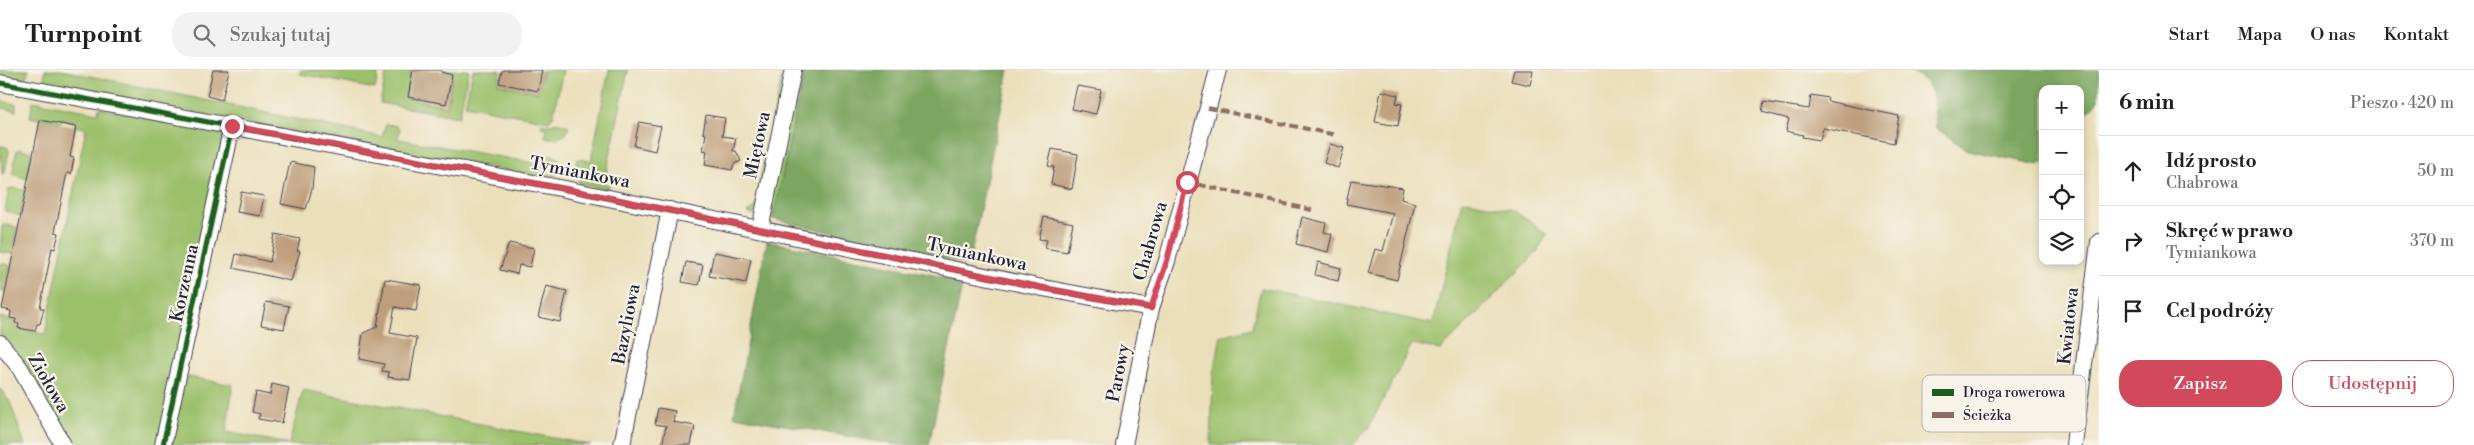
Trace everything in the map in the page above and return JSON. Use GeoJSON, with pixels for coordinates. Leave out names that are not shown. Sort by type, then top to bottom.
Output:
{"type":"FeatureCollection","features":[{"type":"Feature","properties":{"kind":"street","name":"Miętowa"},"geometry":{"type":"LineString","coordinates":[[760,229],[793,70]]}},
{"type":"Feature","properties":{"kind":"street","name":"Chabrowa"},"geometry":{"type":"LineString","coordinates":[[1151,308],[1167,261],[1218,70]]}},
{"type":"Feature","properties":{"kind":"street","name":"Tymiankowa"},"geometry":{"type":"LineString","coordinates":[[0,83],[670,210],[1043,288],[1151,308]]}},
{"type":"Feature","properties":{"kind":"street","name":"Korzenna"},"geometry":{"type":"LineString","coordinates":[[163,445],[232,126]]}},
{"type":"Feature","properties":{"kind":"street","name":"Bazyliowa"},"geometry":{"type":"LineString","coordinates":[[622,445],[670,210]]}},
{"type":"Feature","properties":{"kind":"street","name":"Kwiatowa"},"geometry":{"type":"LineString","coordinates":[[2083,375],[2099,242]]}},
{"type":"Feature","properties":{"kind":"street","name":"Parowy"},"geometry":{"type":"LineString","coordinates":[[1124,445],[1151,308]]}},
{"type":"Feature","properties":{"kind":"street","name":"Ziołowa"},"geometry":{"type":"LineString","coordinates":[[0,343],[20,368],[63,445]]}},
{"type":"Feature","properties":{"kind":"street","name":"Kwiatowa"},"geometry":{"type":"LineString","coordinates":[[2074,445],[2076,432]]}},
{"type":"Feature","properties":{"kind":"green space"},"geometry":{"type":"Polygon","coordinates":[[[0,70],[29,70],[26,77],[21,80],[0,76],[0,70]]]}},
{"type":"Feature","properties":{"kind":"green space"},"geometry":{"type":"Polygon","coordinates":[[[45,70],[61,70],[382,137],[386,124],[397,126],[400,129],[398,139],[546,165],[550,154],[558,158],[560,168],[556,175],[547,178],[48,85],[44,81],[45,70]]]}},
{"type":"Feature","properties":{"kind":"green space"},"geometry":{"type":"Polygon","coordinates":[[[301,70],[379,70],[375,89],[300,74],[301,70]]]}},
{"type":"Feature","properties":{"kind":"green space"},"geometry":{"type":"Polygon","coordinates":[[[387,70],[411,71],[406,98],[447,106],[453,74],[443,72],[444,70],[469,70],[459,117],[380,103],[387,70]]]}},
{"type":"Feature","properties":{"kind":"green space"},"geometry":{"type":"Polygon","coordinates":[[[473,70],[500,70],[498,84],[538,92],[543,70],[563,70],[553,117],[549,121],[465,105],[473,70]]]}},
{"type":"Feature","properties":{"kind":"green space"},"geometry":{"type":"Polygon","coordinates":[[[609,70],[628,70],[604,184],[609,185],[608,190],[579,184],[576,161],[578,159],[591,161],[609,70]]]}},
{"type":"Feature","properties":{"kind":"green space"},"geometry":{"type":"Polygon","coordinates":[[[783,70],[805,70],[773,219],[747,213],[755,208],[783,70]]]}},
{"type":"Feature","properties":{"kind":"green space"},"geometry":{"type":"Polygon","coordinates":[[[805,70],[1009,70],[969,264],[773,219],[805,70]]]}},
{"type":"Feature","properties":{"kind":"green space"},"geometry":{"type":"Polygon","coordinates":[[[1906,70],[2099,70],[2099,100],[2084,116],[2084,85],[2039,85],[2039,165],[1967,150],[1936,128],[1932,93],[1924,80],[1906,70]]]}},
{"type":"Feature","properties":{"kind":"green space"},"geometry":{"type":"Polygon","coordinates":[[[0,101],[16,104],[16,111],[0,107],[0,101]]]}},
{"type":"Feature","properties":{"kind":"green space"},"geometry":{"type":"Polygon","coordinates":[[[33,101],[98,113],[99,108],[225,134],[173,374],[233,385],[226,432],[289,444],[303,390],[590,445],[75,445],[24,364],[0,334],[0,317],[14,321],[17,329],[45,334],[86,128],[74,126],[75,122],[62,119],[61,123],[30,117],[33,101]]]}},
{"type":"Feature","properties":{"kind":"green space"},"geometry":{"type":"Polygon","coordinates":[[[556,122],[569,126],[566,134],[557,139],[545,137],[547,128],[541,127],[542,123],[550,125],[556,122]]]}},
{"type":"Feature","properties":{"kind":"green space"},"geometry":{"type":"Polygon","coordinates":[[[0,146],[7,147],[9,151],[5,172],[2,174],[0,146]]]}},
{"type":"Feature","properties":{"kind":"green space"},"geometry":{"type":"Polygon","coordinates":[[[17,150],[32,152],[27,179],[12,174],[17,150]]]}},
{"type":"Feature","properties":{"kind":"green space"},"geometry":{"type":"Polygon","coordinates":[[[9,189],[25,190],[20,216],[5,211],[9,189]]]}},
{"type":"Feature","properties":{"kind":"green space"},"geometry":{"type":"Polygon","coordinates":[[[1462,200],[1513,210],[1547,234],[1536,253],[1441,350],[1412,344],[1369,427],[1353,445],[1211,445],[1213,374],[1221,336],[1252,328],[1261,288],[1433,324],[1462,200]]]}},
{"type":"Feature","properties":{"kind":"green space"},"geometry":{"type":"Polygon","coordinates":[[[2,226],[17,227],[12,254],[0,252],[2,226]]]}},
{"type":"Feature","properties":{"kind":"green space"},"geometry":{"type":"Polygon","coordinates":[[[767,241],[963,281],[929,445],[896,445],[734,416],[767,241]]]}},
{"type":"Feature","properties":{"kind":"green space"},"geometry":{"type":"Polygon","coordinates":[[[0,263],[10,265],[4,292],[0,291],[0,263]]]}},
{"type":"Feature","properties":{"kind":"green space"},"geometry":{"type":"Polygon","coordinates":[[[0,389],[10,402],[25,445],[0,445],[0,389]]]}},
{"type":"Feature","properties":{"kind":"building"},"geometry":{"type":"Polygon","coordinates":[[[213,70],[229,70],[222,100],[207,96],[213,70]]]}},
{"type":"Feature","properties":{"kind":"building"},"geometry":{"type":"Polygon","coordinates":[[[413,70],[441,70],[441,72],[452,75],[446,104],[408,97],[413,70]]]}},
{"type":"Feature","properties":{"kind":"building"},"geometry":{"type":"Polygon","coordinates":[[[542,70],[538,91],[499,83],[502,71],[542,70]]]}},
{"type":"Feature","properties":{"kind":"building"},"geometry":{"type":"Polygon","coordinates":[[[1514,70],[1533,70],[1530,85],[1511,81],[1514,70]]]}},
{"type":"Feature","properties":{"kind":"building"},"geometry":{"type":"Polygon","coordinates":[[[1077,86],[1101,90],[1096,114],[1072,109],[1077,86]]]}},
{"type":"Feature","properties":{"kind":"building"},"geometry":{"type":"Polygon","coordinates":[[[1381,91],[1398,95],[1396,103],[1402,104],[1398,126],[1375,122],[1381,91]]]}},
{"type":"Feature","properties":{"kind":"building"},"geometry":{"type":"Polygon","coordinates":[[[1811,95],[1828,98],[1827,101],[1899,116],[1894,143],[1823,128],[1820,140],[1802,137],[1803,135],[1786,131],[1789,119],[1762,112],[1764,102],[1809,109],[1811,95]]]}},
{"type":"Feature","properties":{"kind":"building"},"geometry":{"type":"Polygon","coordinates":[[[706,115],[725,118],[722,136],[736,138],[733,151],[736,151],[741,161],[734,164],[732,170],[705,165],[707,151],[703,150],[706,134],[703,133],[706,115]]]}},
{"type":"Feature","properties":{"kind":"building"},"geometry":{"type":"Polygon","coordinates":[[[40,120],[76,127],[70,157],[74,158],[71,174],[67,173],[55,232],[59,233],[55,249],[52,248],[40,308],[44,308],[40,324],[37,324],[35,331],[18,328],[19,324],[15,323],[16,319],[10,318],[11,311],[2,309],[40,120]]]}},
{"type":"Feature","properties":{"kind":"building"},"geometry":{"type":"Polygon","coordinates":[[[639,122],[661,126],[655,151],[634,146],[639,122]]]}},
{"type":"Feature","properties":{"kind":"building"},"geometry":{"type":"Polygon","coordinates":[[[1330,144],[1344,148],[1338,168],[1324,163],[1330,144]]]}},
{"type":"Feature","properties":{"kind":"building"},"geometry":{"type":"Polygon","coordinates":[[[1052,149],[1078,154],[1072,189],[1051,184],[1054,167],[1048,166],[1052,149]]]}},
{"type":"Feature","properties":{"kind":"building"},"geometry":{"type":"Polygon","coordinates":[[[290,162],[314,167],[312,189],[306,209],[281,204],[290,162]]]}},
{"type":"Feature","properties":{"kind":"building"},"geometry":{"type":"Polygon","coordinates":[[[1351,180],[1403,188],[1401,199],[1415,203],[1397,280],[1368,273],[1375,249],[1383,251],[1393,213],[1346,204],[1351,180]]]}},
{"type":"Feature","properties":{"kind":"building"},"geometry":{"type":"Polygon","coordinates":[[[241,192],[264,196],[260,216],[237,212],[241,192]]]}},
{"type":"Feature","properties":{"kind":"building"},"geometry":{"type":"Polygon","coordinates":[[[1044,217],[1073,223],[1067,252],[1045,248],[1047,240],[1039,239],[1044,217]]]}},
{"type":"Feature","properties":{"kind":"building"},"geometry":{"type":"Polygon","coordinates":[[[1302,217],[1326,223],[1324,232],[1332,234],[1328,252],[1296,244],[1302,217]]]}},
{"type":"Feature","properties":{"kind":"building"},"geometry":{"type":"Polygon","coordinates":[[[275,234],[300,239],[297,251],[300,251],[291,281],[233,268],[236,254],[270,262],[275,234]]]}},
{"type":"Feature","properties":{"kind":"building"},"geometry":{"type":"Polygon","coordinates":[[[509,243],[534,248],[530,267],[519,265],[517,274],[500,270],[509,243]]]}},
{"type":"Feature","properties":{"kind":"building"},"geometry":{"type":"Polygon","coordinates":[[[714,252],[751,259],[746,283],[709,276],[714,252]]]}},
{"type":"Feature","properties":{"kind":"building"},"geometry":{"type":"Polygon","coordinates":[[[686,262],[703,265],[699,285],[682,282],[686,262]]]}},
{"type":"Feature","properties":{"kind":"building"},"geometry":{"type":"Polygon","coordinates":[[[1318,262],[1341,268],[1338,281],[1315,275],[1318,262]]]}},
{"type":"Feature","properties":{"kind":"building"},"geometry":{"type":"Polygon","coordinates":[[[385,279],[421,285],[416,311],[395,307],[390,333],[417,338],[410,380],[388,377],[389,372],[382,371],[384,364],[359,359],[363,333],[377,327],[385,279]]]}},
{"type":"Feature","properties":{"kind":"building"},"geometry":{"type":"Polygon","coordinates":[[[546,286],[567,291],[560,322],[538,317],[546,286]]]}},
{"type":"Feature","properties":{"kind":"building"},"geometry":{"type":"Polygon","coordinates":[[[266,302],[289,306],[284,329],[261,325],[266,302]]]}},
{"type":"Feature","properties":{"kind":"building"},"geometry":{"type":"Polygon","coordinates":[[[272,384],[289,388],[282,423],[258,419],[260,414],[252,412],[256,392],[270,395],[272,384]]]}},
{"type":"Feature","properties":{"kind":"building"},"geometry":{"type":"Polygon","coordinates":[[[658,408],[675,411],[673,422],[695,426],[691,445],[662,445],[666,426],[655,424],[658,408]]]}},
{"type":"Feature","properties":{"kind":"marked path"},"geometry":{"type":"LineString","coordinates":[[1208,108],[1336,135]]}},
{"type":"Feature","properties":{"kind":"marked path"},"geometry":{"type":"LineString","coordinates":[[1187,182],[1312,210]]}},
{"type":"Feature","properties":{"kind":"cycle path"},"geometry":{"type":"LineString","coordinates":[[0,83],[565,189],[1043,288],[1151,308]]}},
{"type":"Feature","properties":{"kind":"cycle path"},"geometry":{"type":"LineString","coordinates":[[163,445],[232,126]]}},
{"type":"Feature","properties":{"kind":"route"},"geometry":{"type":"LineString","coordinates":[[232,126],[591,194],[1043,288],[1151,308],[1167,261],[1187,182]]}}]}
